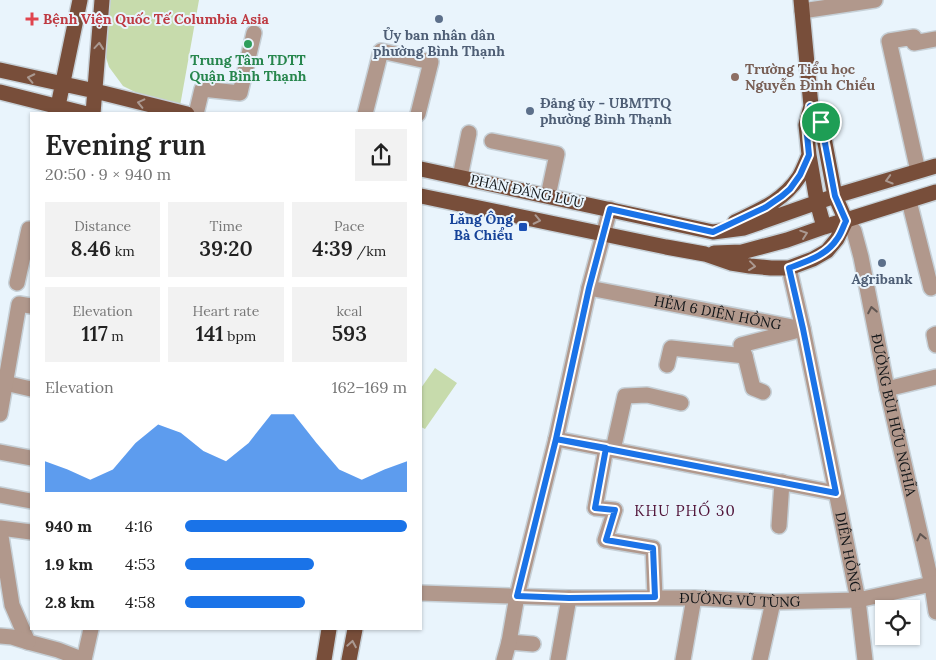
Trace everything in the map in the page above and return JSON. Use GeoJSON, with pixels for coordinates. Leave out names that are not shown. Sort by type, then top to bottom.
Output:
{"type":"FeatureCollection","features":[{"type":"Feature","properties":{"kind":"main road"},"geometry":{"type":"LineString","coordinates":[[58,106],[80,0]]}},
{"type":"Feature","properties":{"kind":"main road"},"geometry":{"type":"LineString","coordinates":[[93,112],[102,0]]}},
{"type":"Feature","properties":{"kind":"main road"},"geometry":{"type":"LineString","coordinates":[[802,5],[810,106],[806,125],[817,202],[824,227]]}},
{"type":"Feature","properties":{"kind":"main road"},"geometry":{"type":"LineString","coordinates":[[0,70],[179,112]]}},
{"type":"Feature","properties":{"kind":"main road"},"geometry":{"type":"LineString","coordinates":[[0,92],[80,112]]}},
{"type":"Feature","properties":{"kind":"main road"},"geometry":{"type":"LineString","coordinates":[[810,106],[821,122],[835,196],[846,221],[936,192]]}},
{"type":"Feature","properties":{"kind":"main road"},"geometry":{"type":"LineString","coordinates":[[713,232],[766,207],[782,196],[790,189],[800,175],[809,155]]}},
{"type":"Feature","properties":{"kind":"main road","name":"PHAN ĐĂNG LƯU"},"geometry":{"type":"LineString","coordinates":[[424,169],[713,232],[744,228],[835,196],[936,166]]}},
{"type":"Feature","properties":{"kind":"main road"},"geometry":{"type":"LineString","coordinates":[[422,187],[424,169]]}},
{"type":"Feature","properties":{"kind":"main road","name":"PHAN ĐĂNG LƯU"},"geometry":{"type":"LineString","coordinates":[[422,196],[705,254],[750,266],[771,268],[789,268],[813,259],[827,251],[837,239],[846,221]]}},
{"type":"Feature","properties":{"kind":"main road","name":"PHAN ĐĂNG LƯU"},"geometry":{"type":"LineString","coordinates":[[705,254],[742,252],[846,221]]}},
{"type":"Feature","properties":{"kind":"main road"},"geometry":{"type":"LineString","coordinates":[[324,660],[329,630]]}},
{"type":"Feature","properties":{"kind":"main road"},"geometry":{"type":"LineString","coordinates":[[349,660],[355,630]]}},
{"type":"Feature","properties":{"kind":"street"},"geometry":{"type":"LineString","coordinates":[[802,5],[875,0]]}},
{"type":"Feature","properties":{"kind":"street"},"geometry":{"type":"LineString","coordinates":[[196,112],[202,89],[240,92],[254,33]]}},
{"type":"Feature","properties":{"kind":"street"},"geometry":{"type":"LineString","coordinates":[[918,171],[888,41],[914,37],[914,43],[936,39]]}},
{"type":"Feature","properties":{"kind":"street"},"geometry":{"type":"LineString","coordinates":[[370,112],[381,51],[431,62],[418,112]]}},
{"type":"Feature","properties":{"kind":"street"},"geometry":{"type":"LineString","coordinates":[[460,177],[469,133]]}},
{"type":"Feature","properties":{"kind":"street"},"geometry":{"type":"LineString","coordinates":[[492,141],[557,154],[548,196]]}},
{"type":"Feature","properties":{"kind":"street"},"geometry":{"type":"LineString","coordinates":[[909,201],[931,288]]}},
{"type":"Feature","properties":{"kind":"street"},"geometry":{"type":"LineString","coordinates":[[504,660],[517,596],[556,439],[589,288],[610,209]]}},
{"type":"Feature","properties":{"kind":"street","name":"ĐƯỜNG BÙI HỮU NGHĨA"},"geometry":{"type":"LineString","coordinates":[[846,221],[854,231],[861,257],[887,389],[934,584],[936,612]]}},
{"type":"Feature","properties":{"kind":"street"},"geometry":{"type":"LineString","coordinates":[[17,283],[30,229]]}},
{"type":"Feature","properties":{"kind":"street","name":"DIÊN HỒNG"},"geometry":{"type":"LineString","coordinates":[[789,268],[858,600],[865,660]]}},
{"type":"Feature","properties":{"kind":"street","name":"HẺM 6 DIÊN HỒNG"},"geometry":{"type":"LineString","coordinates":[[589,288],[803,329]]}},
{"type":"Feature","properties":{"kind":"street"},"geometry":{"type":"LineString","coordinates":[[0,414],[19,304],[30,306]]}},
{"type":"Feature","properties":{"kind":"street","name":"HẺM 6 DIÊN HỒNG"},"geometry":{"type":"LineString","coordinates":[[745,356],[741,345],[803,329]]}},
{"type":"Feature","properties":{"kind":"street"},"geometry":{"type":"LineString","coordinates":[[936,334],[934,334],[936,345]]}},
{"type":"Feature","properties":{"kind":"street"},"geometry":{"type":"LineString","coordinates":[[667,365],[671,348],[745,356],[753,388],[763,392]]}},
{"type":"Feature","properties":{"kind":"street"},"geometry":{"type":"LineString","coordinates":[[887,389],[936,377]]}},
{"type":"Feature","properties":{"kind":"street"},"geometry":{"type":"LineString","coordinates":[[5,383],[30,389]]}},
{"type":"Feature","properties":{"kind":"street"},"geometry":{"type":"LineString","coordinates":[[655,597],[653,548],[606,540],[615,510],[595,508],[626,396],[647,395],[681,402]]}},
{"type":"Feature","properties":{"kind":"street"},"geometry":{"type":"LineString","coordinates":[[556,439],[836,493]]}},
{"type":"Feature","properties":{"kind":"street"},"geometry":{"type":"LineString","coordinates":[[0,452],[30,458]]}},
{"type":"Feature","properties":{"kind":"street"},"geometry":{"type":"LineString","coordinates":[[779,526],[782,482]]}},
{"type":"Feature","properties":{"kind":"street"},"geometry":{"type":"LineString","coordinates":[[0,495],[30,501]]}},
{"type":"Feature","properties":{"kind":"street"},"geometry":{"type":"LineString","coordinates":[[28,642],[12,605],[0,529],[30,532]]}},
{"type":"Feature","properties":{"kind":"street","name":"ĐƯỜNG VŨ TÙNG"},"geometry":{"type":"LineString","coordinates":[[422,593],[569,598],[655,597],[773,602],[858,600],[934,584]]}},
{"type":"Feature","properties":{"kind":"street"},"geometry":{"type":"LineString","coordinates":[[558,660],[569,598]]}},
{"type":"Feature","properties":{"kind":"street"},"geometry":{"type":"LineString","coordinates":[[683,660],[694,598]]}},
{"type":"Feature","properties":{"kind":"street"},"geometry":{"type":"LineString","coordinates":[[760,660],[773,602]]}},
{"type":"Feature","properties":{"kind":"street"},"geometry":{"type":"LineString","coordinates":[[0,636],[12,637],[58,650],[84,660],[91,630]]}},
{"type":"Feature","properties":{"kind":"street"},"geometry":{"type":"LineString","coordinates":[[509,642],[533,644]]}},
{"type":"Feature","properties":{"kind":"green space"},"geometry":{"type":"Polygon","coordinates":[[[105,0],[199,0],[180,106],[145,97],[123,86],[109,67],[101,42],[105,0]]]}},
{"type":"Feature","properties":{"kind":"green space"},"geometry":{"type":"Polygon","coordinates":[[[435,368],[457,383],[425,429],[422,428],[422,387],[435,368]]]}},
{"type":"Feature","properties":{"kind":"place","name":"Bệnh Viện Quốc Tế Columbia Asia"},"geometry":{"type":"Point","coordinates":[32,19]}},
{"type":"Feature","properties":{"kind":"place","name":"Ủy ban nhân dân phường Bình Thạnh"},"geometry":{"type":"Point","coordinates":[439,19]}},
{"type":"Feature","properties":{"kind":"place","name":"Trung Tâm TDTT Quận Bình Thạnh"},"geometry":{"type":"Point","coordinates":[248,44]}},
{"type":"Feature","properties":{"kind":"place","name":"Trường Tiểu học Nguyễn Đình Chiểu"},"geometry":{"type":"Point","coordinates":[735,77]}},
{"type":"Feature","properties":{"kind":"place","name":"Đảng ủy - UBMTTQ phường Bình Thạnh"},"geometry":{"type":"Point","coordinates":[530,111]}},
{"type":"Feature","properties":{"kind":"place","name":"Lăng Ông Bà Chiểu"},"geometry":{"type":"Point","coordinates":[523,227]}},
{"type":"Feature","properties":{"kind":"place","name":"Agribank"},"geometry":{"type":"Point","coordinates":[882,263]}},
{"type":"Feature","properties":{"kind":"district","name":"KHU PHỐ 30"},"geometry":{"type":"Point","coordinates":[685,510]}},
{"type":"Feature","properties":{"kind":"route"},"geometry":{"type":"LineString","coordinates":[[821,122],[810,106],[806,125],[809,155],[800,175],[790,189],[766,207],[713,232],[610,209],[589,288],[556,439],[606,448],[595,508],[615,510],[606,540],[653,548],[655,597],[569,598],[517,596],[556,439],[836,493],[789,268],[813,259],[827,251],[837,239],[846,221],[835,196],[821,122]]}}]}
